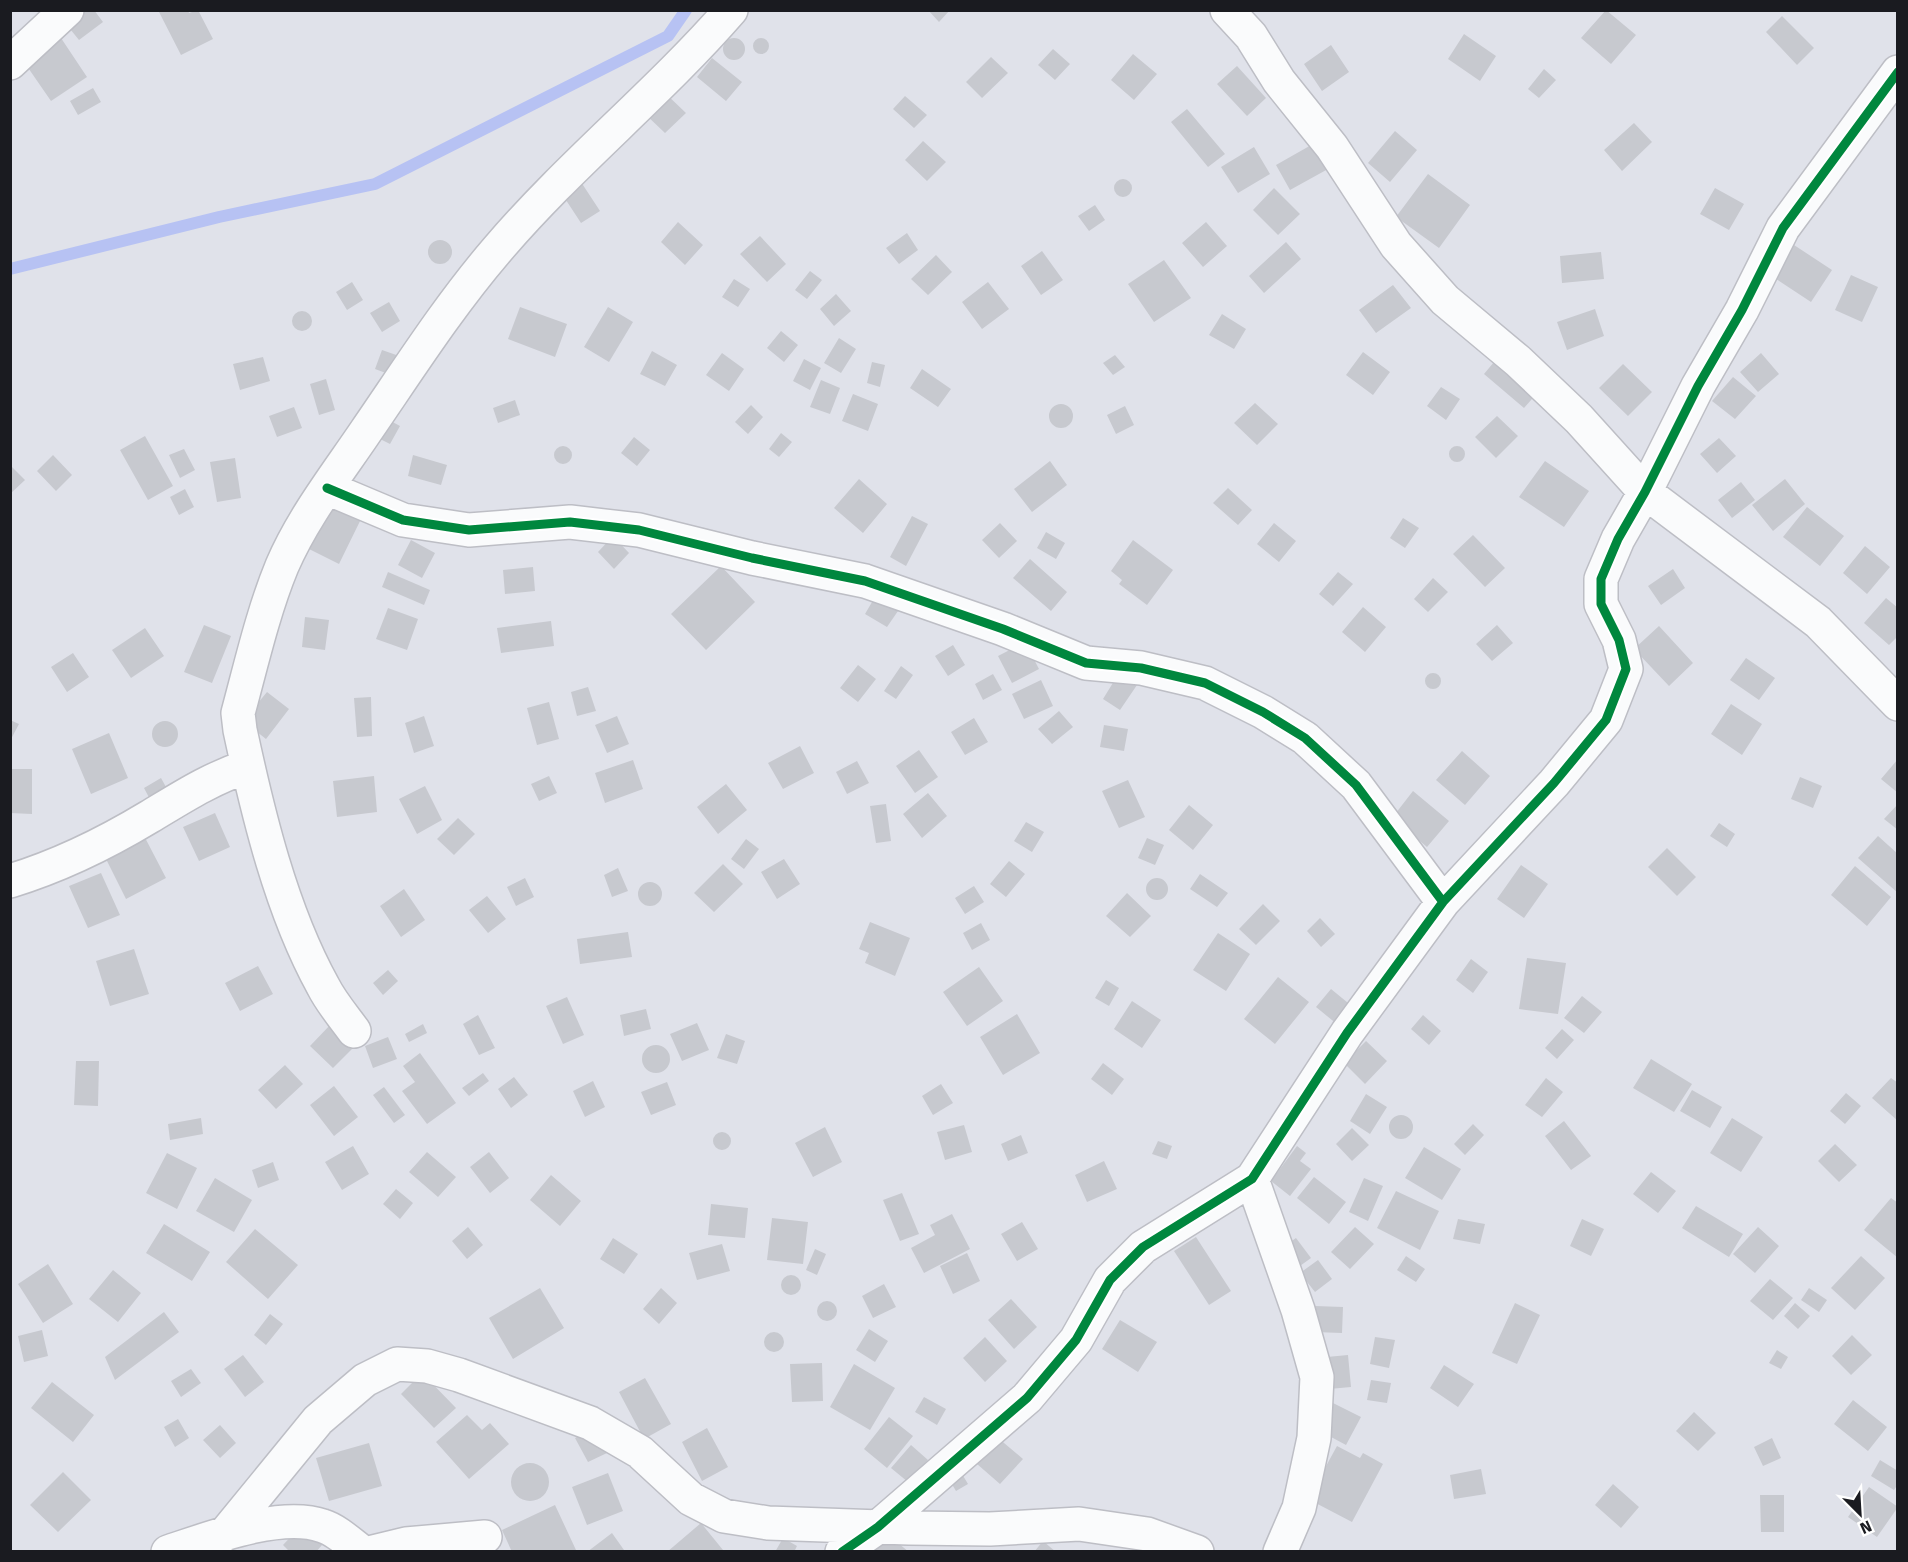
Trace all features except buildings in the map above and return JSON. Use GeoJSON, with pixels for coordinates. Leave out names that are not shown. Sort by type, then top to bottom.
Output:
{"type":"FeatureCollection","features":[{"type":"Feature","properties":{"kind":"street"},"geometry":{"type":"LineString","coordinates":[[10,63],[67,10]]}},
{"type":"Feature","properties":{"kind":"street"},"geometry":{"type":"LineString","coordinates":[[354,1031],[323,987],[298,934],[248,766],[238,713],[255,650],[282,567],[294,540],[327,488],[427,341],[496,251],[577,164],[694,51],[731,10]]}},
{"type":"Feature","properties":{"kind":"street"},"geometry":{"type":"LineString","coordinates":[[1228,11],[1251,36],[1279,81],[1332,147],[1396,244],[1445,300],[1484,330],[1579,419],[1646,492],[1818,622],[1898,704]]}},
{"type":"Feature","properties":{"kind":"street"},"geometry":{"type":"LineString","coordinates":[[842,1551],[878,1527],[998,1420],[1027,1398],[1076,1340],[1110,1280],[1143,1246],[1252,1179],[1347,1033],[1443,902],[1554,783],[1606,720],[1626,669],[1619,640],[1601,604],[1601,579],[1618,539],[1646,492],[1698,386],[1742,310],[1783,228],[1898,72]]}},
{"type":"Feature","properties":{"kind":"street"},"geometry":{"type":"LineString","coordinates":[[327,488],[403,520],[469,530],[570,522],[639,530],[752,558],[865,581],[1003,629],[1086,663],[1141,668],[1205,683],[1263,712],[1305,738],[1356,785],[1443,902]]}},
{"type":"Feature","properties":{"kind":"street"},"geometry":{"type":"LineString","coordinates":[[10,881],[70,860],[148,818],[212,778],[248,766]]}},
{"type":"Feature","properties":{"kind":"street"},"geometry":{"type":"LineString","coordinates":[[1252,1179],[1298,1310],[1317,1377],[1311,1450],[1299,1508],[1280,1551]]}},
{"type":"Feature","properties":{"kind":"street"},"geometry":{"type":"LineString","coordinates":[[224,1535],[318,1420],[365,1380],[397,1364],[427,1366],[459,1375],[590,1423],[640,1452],[691,1499],[724,1516],[768,1523],[878,1527],[990,1528],[1079,1524],[1147,1534],[1197,1551]]}},
{"type":"Feature","properties":{"kind":"street"},"geometry":{"type":"LineString","coordinates":[[168,1551],[224,1535],[296,1521],[324,1526],[362,1551]]}},
{"type":"Feature","properties":{"kind":"street"},"geometry":{"type":"LineString","coordinates":[[373,1551],[406,1544],[485,1536]]}},
{"type":"Feature","properties":{"kind":"waterway"},"geometry":{"type":"LineString","coordinates":[[10,269],[219,217],[375,184],[668,36],[686,10]]}},
{"type":"Feature","properties":{"kind":"cycle path"},"geometry":{"type":"LineString","coordinates":[[842,1552],[878,1527],[1027,1398],[1076,1340],[1110,1280],[1143,1247],[1252,1179],[1347,1033],[1443,902],[1554,783],[1606,720],[1626,669],[1619,640],[1601,604],[1601,579],[1618,539],[1645,492],[1698,386],[1742,310],[1783,228],[1898,72]]}},
{"type":"Feature","properties":{"kind":"cycle path"},"geometry":{"type":"LineString","coordinates":[[327,488],[403,520],[469,530],[570,522],[639,530],[752,558],[865,581],[1003,629],[1086,663],[1141,668],[1205,683],[1263,712],[1305,738],[1356,785],[1443,902]]}}]}
